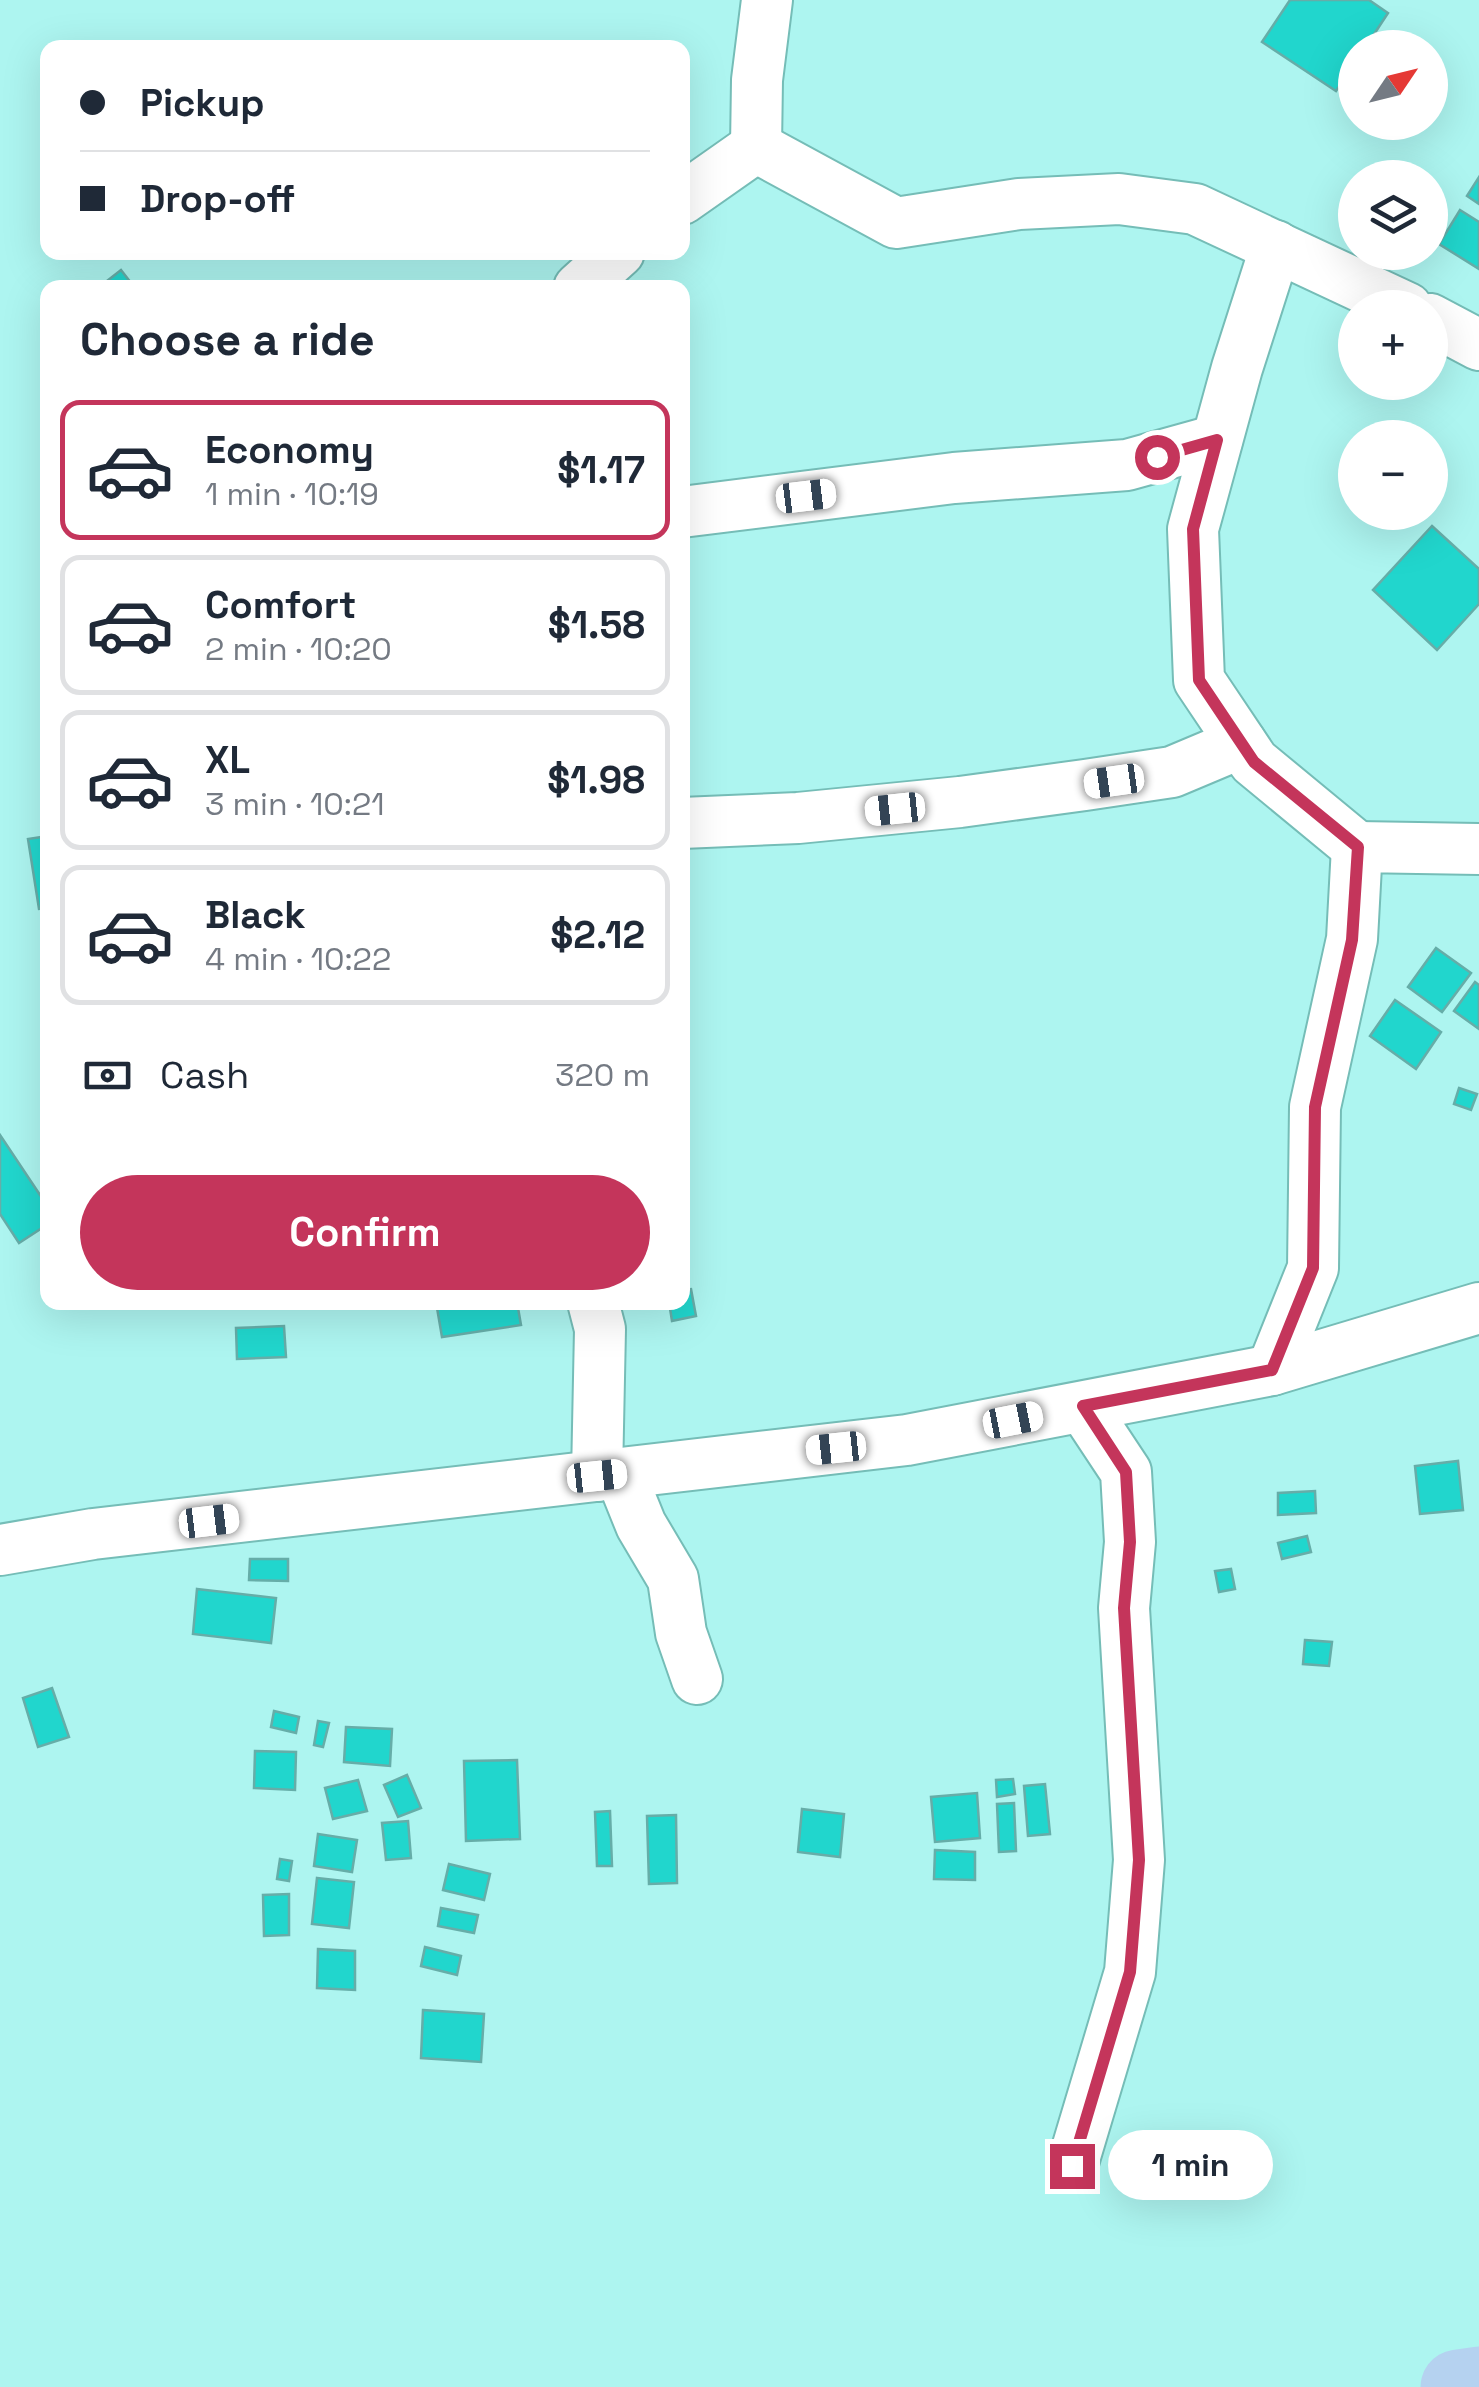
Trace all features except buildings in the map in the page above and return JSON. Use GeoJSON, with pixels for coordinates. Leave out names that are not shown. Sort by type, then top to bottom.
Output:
{"type":"FeatureCollection","features":[{"type":"Feature","properties":{"kind":"street"},"geometry":{"type":"LineString","coordinates":[[756,147],[757,80],[768,0]]}},
{"type":"Feature","properties":{"kind":"street"},"geometry":{"type":"LineString","coordinates":[[690,193],[756,147]]}},
{"type":"Feature","properties":{"kind":"street"},"geometry":{"type":"LineString","coordinates":[[756,147],[896,223],[1020,204],[1119,199],[1195,208],[1369,290]]}},
{"type":"Feature","properties":{"kind":"street"},"geometry":{"type":"LineString","coordinates":[[1276,246],[1193,529],[1199,680],[1254,762],[1358,847],[1479,849]]}},
{"type":"Feature","properties":{"kind":"street"},"geometry":{"type":"LineString","coordinates":[[588,280],[610,260]]}},
{"type":"Feature","properties":{"kind":"street"},"geometry":{"type":"LineString","coordinates":[[1448,329],[1479,345]]}},
{"type":"Feature","properties":{"kind":"street"},"geometry":{"type":"LineString","coordinates":[[690,511],[954,478],[1127,465],[1217,440]]}},
{"type":"Feature","properties":{"kind":"street"},"geometry":{"type":"LineString","coordinates":[[690,822],[798,818],[1085,785],[1172,772],[1242,743]]}},
{"type":"Feature","properties":{"kind":"street"},"geometry":{"type":"LineString","coordinates":[[1272,1370],[1313,1268],[1315,1107],[1352,940],[1358,847]]}},
{"type":"Feature","properties":{"kind":"street"},"geometry":{"type":"LineString","coordinates":[[0,1550],[93,1534],[907,1440],[1272,1370],[1479,1308]]}},
{"type":"Feature","properties":{"kind":"street"},"geometry":{"type":"LineString","coordinates":[[595,1310],[600,1329],[608,1474],[673,1579],[681,1634],[697,1679]]}},
{"type":"Feature","properties":{"kind":"street"},"geometry":{"type":"LineString","coordinates":[[1072,2166],[1130,1972],[1139,1860],[1124,1608],[1130,1542],[1126,1472],[1083,1406]]}},
{"type":"Feature","properties":{"kind":"waterway"},"geometry":{"type":"LineString","coordinates":[[1458,2387],[1479,2384]]}},
{"type":"Feature","properties":{"kind":"route"},"geometry":{"type":"LineString","coordinates":[[1072,2166],[1130,1972],[1139,1860],[1124,1608],[1130,1542],[1126,1472],[1083,1406],[1272,1370],[1313,1268],[1315,1107],[1352,940],[1358,847],[1254,762],[1199,680],[1193,529],[1217,440],[1157,457]]}}]}
